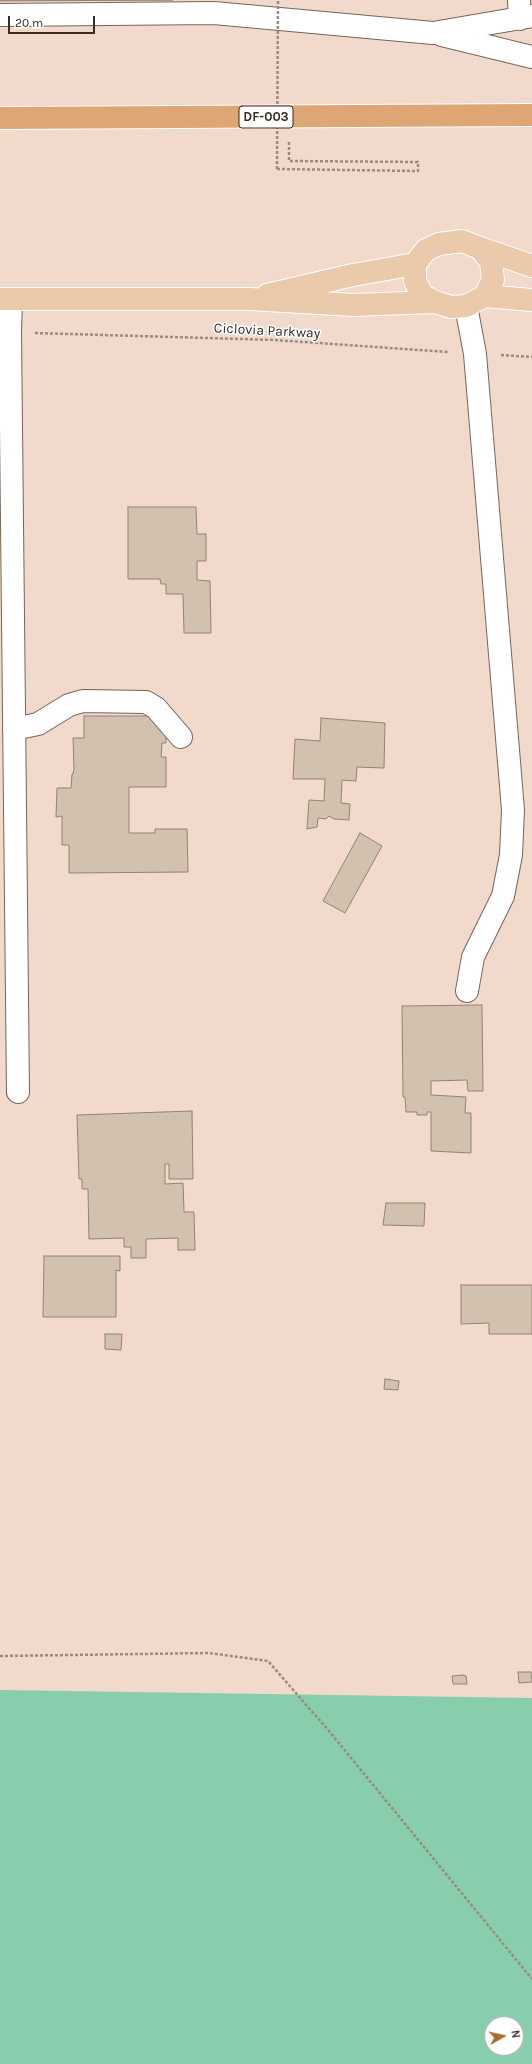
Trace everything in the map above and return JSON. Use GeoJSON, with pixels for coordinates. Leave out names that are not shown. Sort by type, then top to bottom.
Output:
{"type":"FeatureCollection","features":[{"type":"Feature","properties":{"kind":"highway","name":"DF-003"},"geometry":{"type":"LineString","coordinates":[[0,118],[532,114]]}},
{"type":"Feature","properties":{"kind":"main road"},"geometry":{"type":"LineString","coordinates":[[532,266],[462,241],[439,244],[426,250],[415,264],[415,281],[422,294],[435,302],[451,307],[466,306],[485,296],[532,300]]}},
{"type":"Feature","properties":{"kind":"main road"},"geometry":{"type":"LineString","coordinates":[[480,248],[491,262],[493,280],[485,296]]}},
{"type":"Feature","properties":{"kind":"main road"},"geometry":{"type":"LineString","coordinates":[[250,299],[321,281],[415,264]]}},
{"type":"Feature","properties":{"kind":"main road"},"geometry":{"type":"LineString","coordinates":[[6,299],[250,299],[352,305],[435,302]]}},
{"type":"Feature","properties":{"kind":"street"},"geometry":{"type":"LineString","coordinates":[[433,33],[524,12]]}},
{"type":"Feature","properties":{"kind":"street"},"geometry":{"type":"LineString","coordinates":[[0,15],[214,13],[433,33],[532,57]]}},
{"type":"Feature","properties":{"kind":"street"},"geometry":{"type":"LineString","coordinates":[[6,299],[10,332],[18,1092]]}},
{"type":"Feature","properties":{"kind":"street"},"geometry":{"type":"LineString","coordinates":[[466,306],[475,354],[513,810],[511,855],[503,896],[473,957],[467,990]]}},
{"type":"Feature","properties":{"kind":"street"},"geometry":{"type":"LineString","coordinates":[[14,729],[38,724],[69,705],[83,701],[146,702],[156,708],[181,737]]}},
{"type":"Feature","properties":{"kind":"path"},"geometry":{"type":"LineString","coordinates":[[278,0],[277,169],[418,171],[418,162],[289,161],[290,117]]}},
{"type":"Feature","properties":{"kind":"path","name":"Ciclovia Parkway"},"geometry":{"type":"LineString","coordinates":[[10,332],[275,340],[532,357]]}},
{"type":"Feature","properties":{"kind":"path"},"geometry":{"type":"LineString","coordinates":[[0,1656],[209,1653],[268,1661],[329,1731],[532,1979]]}},
{"type":"Feature","properties":{"kind":"green space"},"geometry":{"type":"Polygon","coordinates":[[[0,1690],[532,1698],[532,2064],[0,2064],[0,1690]]]}},
{"type":"Feature","properties":{"kind":"building"},"geometry":{"type":"Polygon","coordinates":[[[0,0],[173,0],[0,1],[0,0]]]}},
{"type":"Feature","properties":{"kind":"building"},"geometry":{"type":"Polygon","coordinates":[[[128,507],[196,507],[197,534],[206,534],[206,561],[197,561],[197,580],[210,581],[211,633],[184,633],[183,594],[166,594],[166,584],[161,584],[160,579],[128,579],[128,507]]]}},
{"type":"Feature","properties":{"kind":"building"},"geometry":{"type":"Polygon","coordinates":[[[84,716],[166,716],[166,743],[162,743],[161,757],[166,757],[166,787],[129,787],[129,833],[155,833],[155,829],[187,829],[188,872],[69,873],[69,845],[62,845],[62,816],[56,817],[57,788],[71,788],[74,769],[73,738],[84,738],[84,716]]]}},
{"type":"Feature","properties":{"kind":"building"},"geometry":{"type":"Polygon","coordinates":[[[321,718],[385,723],[384,768],[357,767],[356,781],[342,780],[341,803],[350,804],[349,820],[334,819],[329,816],[326,819],[318,818],[317,827],[307,829],[309,800],[324,801],[325,779],[293,779],[295,739],[320,741],[321,718]]]}},
{"type":"Feature","properties":{"kind":"building"},"geometry":{"type":"Polygon","coordinates":[[[360,833],[382,846],[345,913],[323,901],[360,833]]]}},
{"type":"Feature","properties":{"kind":"building"},"geometry":{"type":"Polygon","coordinates":[[[482,1005],[483,1091],[468,1091],[467,1080],[431,1081],[431,1095],[466,1097],[465,1113],[471,1113],[471,1153],[431,1151],[431,1112],[427,1112],[427,1115],[417,1115],[417,1112],[406,1112],[405,1097],[403,1097],[402,1006],[482,1005]]]}},
{"type":"Feature","properties":{"kind":"building"},"geometry":{"type":"Polygon","coordinates":[[[192,1111],[193,1179],[169,1179],[169,1164],[165,1164],[165,1184],[183,1183],[184,1212],[194,1212],[195,1250],[178,1250],[178,1238],[146,1239],[146,1258],[131,1258],[131,1247],[124,1247],[124,1238],[89,1239],[88,1189],[82,1189],[82,1179],[79,1179],[77,1115],[192,1111]]]}},
{"type":"Feature","properties":{"kind":"building"},"geometry":{"type":"Polygon","coordinates":[[[386,1203],[425,1203],[424,1226],[383,1225],[386,1203]]]}},
{"type":"Feature","properties":{"kind":"building"},"geometry":{"type":"Polygon","coordinates":[[[44,1256],[120,1256],[120,1271],[116,1270],[116,1317],[43,1317],[44,1256]]]}},
{"type":"Feature","properties":{"kind":"building"},"geometry":{"type":"Polygon","coordinates":[[[461,1285],[532,1285],[532,1334],[489,1334],[489,1323],[461,1324],[461,1285]]]}},
{"type":"Feature","properties":{"kind":"building"},"geometry":{"type":"Polygon","coordinates":[[[105,1334],[122,1334],[121,1350],[105,1349],[105,1334]]]}},
{"type":"Feature","properties":{"kind":"building"},"geometry":{"type":"Polygon","coordinates":[[[385,1379],[399,1381],[398,1390],[384,1389],[385,1379]]]}},
{"type":"Feature","properties":{"kind":"building"},"geometry":{"type":"Polygon","coordinates":[[[518,1672],[531,1672],[532,1682],[519,1683],[518,1672]]]}},
{"type":"Feature","properties":{"kind":"building"},"geometry":{"type":"Polygon","coordinates":[[[452,1676],[466,1676],[467,1684],[453,1684],[452,1676]]]}}]}
